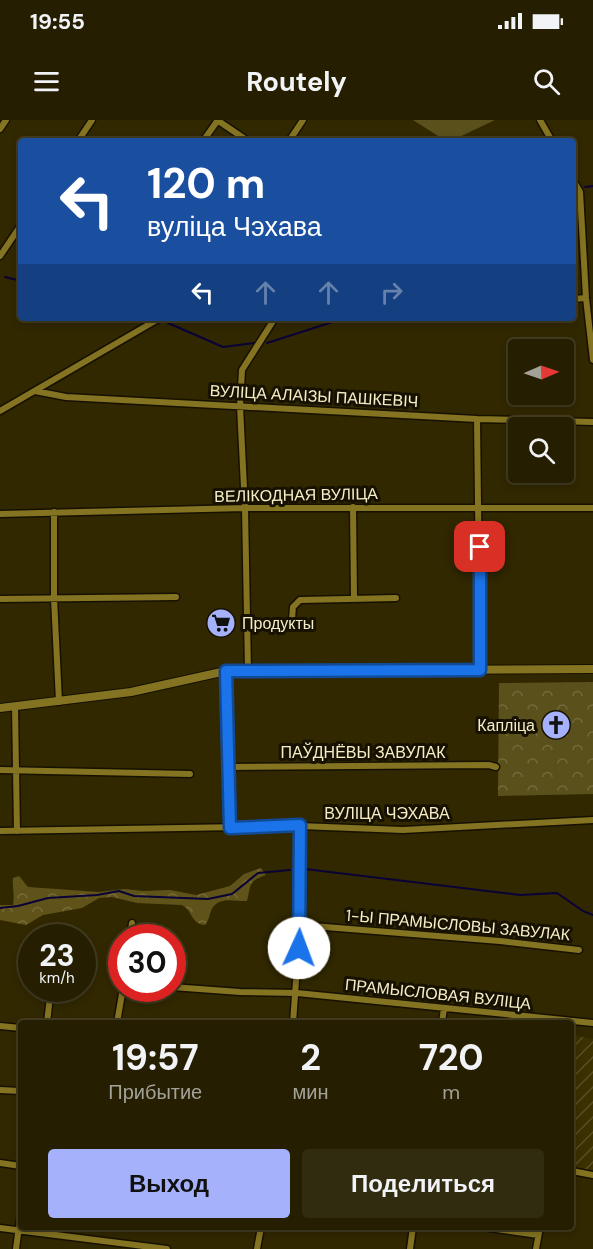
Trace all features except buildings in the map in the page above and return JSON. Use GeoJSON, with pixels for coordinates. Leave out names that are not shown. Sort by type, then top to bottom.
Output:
{"type":"FeatureCollection","features":[{"type":"Feature","properties":{"kind":"street"},"geometry":{"type":"LineString","coordinates":[[0,129],[6,120]]}},
{"type":"Feature","properties":{"kind":"street"},"geometry":{"type":"LineString","coordinates":[[80,138],[92,120]]}},
{"type":"Feature","properties":{"kind":"street"},"geometry":{"type":"LineString","coordinates":[[205,138],[218,120],[244,138]]}},
{"type":"Feature","properties":{"kind":"street"},"geometry":{"type":"LineString","coordinates":[[291,138],[303,120]]}},
{"type":"Feature","properties":{"kind":"street"},"geometry":{"type":"LineString","coordinates":[[540,120],[550,138]]}},
{"type":"Feature","properties":{"kind":"street"},"geometry":{"type":"LineString","coordinates":[[576,185],[580,192],[586,298],[593,360]]}},
{"type":"Feature","properties":{"kind":"street"},"geometry":{"type":"LineString","coordinates":[[0,256],[18,229]]}},
{"type":"Feature","properties":{"kind":"street"},"geometry":{"type":"LineString","coordinates":[[576,299],[586,298]]}},
{"type":"Feature","properties":{"kind":"street"},"geometry":{"type":"LineString","coordinates":[[0,411],[155,321]]}},
{"type":"Feature","properties":{"kind":"street"},"geometry":{"type":"LineString","coordinates":[[248,671],[245,508],[240,406],[242,370],[273,321]]}},
{"type":"Feature","properties":{"kind":"street","name":"ВУЛІЦА АЛАІЗЫ ПАШКЕВІЧ"},"geometry":{"type":"LineString","coordinates":[[35,391],[66,397],[477,419],[593,422]]}},
{"type":"Feature","properties":{"kind":"street"},"geometry":{"type":"LineString","coordinates":[[477,419],[480,508],[480,670]]}},
{"type":"Feature","properties":{"kind":"street"},"geometry":{"type":"LineString","coordinates":[[353,507],[354,598]]}},
{"type":"Feature","properties":{"kind":"street","name":"ВЕЛІКОДНАЯ ВУЛІЦА"},"geometry":{"type":"LineString","coordinates":[[0,514],[245,508],[593,508]]}},
{"type":"Feature","properties":{"kind":"street"},"geometry":{"type":"LineString","coordinates":[[54,512],[54,598],[59,702]]}},
{"type":"Feature","properties":{"kind":"street"},"geometry":{"type":"LineString","coordinates":[[0,599],[176,597]]}},
{"type":"Feature","properties":{"kind":"street"},"geometry":{"type":"LineString","coordinates":[[292,619],[293,607],[300,600],[396,598]]}},
{"type":"Feature","properties":{"kind":"street"},"geometry":{"type":"LineString","coordinates":[[0,708],[131,692],[226,671],[593,669]]}},
{"type":"Feature","properties":{"kind":"street"},"geometry":{"type":"LineString","coordinates":[[226,671],[230,828]]}},
{"type":"Feature","properties":{"kind":"street"},"geometry":{"type":"LineString","coordinates":[[15,706],[16,831]]}},
{"type":"Feature","properties":{"kind":"street","name":"ПАЎДНЁВЫ ЗАВУЛАК"},"geometry":{"type":"LineString","coordinates":[[229,767],[419,764],[496,767]]}},
{"type":"Feature","properties":{"kind":"street"},"geometry":{"type":"LineString","coordinates":[[0,770],[190,774]]}},
{"type":"Feature","properties":{"kind":"street","name":"ВУЛІЦА ЧЭХАВА"},"geometry":{"type":"LineString","coordinates":[[0,831],[300,825],[403,830],[593,820]]}},
{"type":"Feature","properties":{"kind":"street"},"geometry":{"type":"LineString","coordinates":[[293,1020],[300,925],[300,825]]}},
{"type":"Feature","properties":{"kind":"street","name":"1-Ы ПРАМЫСЛОВЫ ЗАВУЛАК"},"geometry":{"type":"LineString","coordinates":[[300,925],[500,941],[579,950]]}},
{"type":"Feature","properties":{"kind":"street","name":"ПРАМЫСЛОВАЯ ВУЛІЦА"},"geometry":{"type":"LineString","coordinates":[[186,988],[297,993],[563,1020]]}},
{"type":"Feature","properties":{"kind":"street"},"geometry":{"type":"LineString","coordinates":[[47,1020],[49,1002]]}},
{"type":"Feature","properties":{"kind":"street"},"geometry":{"type":"LineString","coordinates":[[118,1020],[121,1002]]}},
{"type":"Feature","properties":{"kind":"street"},"geometry":{"type":"LineString","coordinates":[[442,1020],[444,1008]]}},
{"type":"Feature","properties":{"kind":"street","name":"ПРАМЫСЛОВАЯ ВУЛІЦА"},"geometry":{"type":"LineString","coordinates":[[574,1021],[593,1023]]}},
{"type":"Feature","properties":{"kind":"street"},"geometry":{"type":"LineString","coordinates":[[0,1026],[18,1028]]}},
{"type":"Feature","properties":{"kind":"street"},"geometry":{"type":"LineString","coordinates":[[0,1090],[18,1091]]}},
{"type":"Feature","properties":{"kind":"street"},"geometry":{"type":"LineString","coordinates":[[0,1162],[18,1165]]}},
{"type":"Feature","properties":{"kind":"street"},"geometry":{"type":"LineString","coordinates":[[574,1171],[593,1175]]}},
{"type":"Feature","properties":{"kind":"street"},"geometry":{"type":"LineString","coordinates":[[0,1228],[167,1249]]}},
{"type":"Feature","properties":{"kind":"street"},"geometry":{"type":"LineString","coordinates":[[257,1249],[260,1230]]}},
{"type":"Feature","properties":{"kind":"street"},"geometry":{"type":"LineString","coordinates":[[410,1249],[413,1230]]}},
{"type":"Feature","properties":{"kind":"street"},"geometry":{"type":"LineString","coordinates":[[504,1230],[538,1235]]}},
{"type":"Feature","properties":{"kind":"street"},"geometry":{"type":"LineString","coordinates":[[536,1249],[539,1230]]}},
{"type":"Feature","properties":{"kind":"street"},"geometry":{"type":"LineString","coordinates":[[16,1249],[18,1231]]}},
{"type":"Feature","properties":{"kind":"shaded area"},"geometry":{"type":"Polygon","coordinates":[[[574,1035],[593,1039],[593,1173],[574,1169],[574,1035]]]}},
{"type":"Feature","properties":{"kind":"green space"},"geometry":{"type":"Polygon","coordinates":[[[413,120],[495,120],[457,138],[441,138],[413,120]]]}},
{"type":"Feature","properties":{"kind":"green space"},"geometry":{"type":"Polygon","coordinates":[[[593,682],[593,794],[498,796],[499,683],[593,682]]]}},
{"type":"Feature","properties":{"kind":"green space"},"geometry":{"type":"Polygon","coordinates":[[[261,868],[266,875],[253,882],[247,901],[225,901],[216,904],[205,925],[194,920],[182,905],[137,903],[112,897],[99,898],[82,908],[43,915],[28,924],[0,920],[0,905],[13,905],[13,878],[19,876],[28,887],[99,892],[124,889],[170,890],[196,895],[230,886],[244,874],[261,868]]]}},
{"type":"Feature","properties":{"kind":"waterway"},"geometry":{"type":"LineString","coordinates":[[585,187],[593,186]]}},
{"type":"Feature","properties":{"kind":"waterway"},"geometry":{"type":"LineString","coordinates":[[5,277],[18,280]]}},
{"type":"Feature","properties":{"kind":"waterway"},"geometry":{"type":"LineString","coordinates":[[267,343],[336,321]]}},
{"type":"Feature","properties":{"kind":"waterway"},"geometry":{"type":"LineString","coordinates":[[168,323],[223,347],[254,343]]}},
{"type":"Feature","properties":{"kind":"waterway"},"geometry":{"type":"LineString","coordinates":[[305,869],[520,895],[557,893],[583,911],[593,915]]}},
{"type":"Feature","properties":{"kind":"waterway"},"geometry":{"type":"LineString","coordinates":[[0,908],[48,898],[97,895],[119,891],[134,896],[208,899],[232,894],[258,873],[290,870]]}},
{"type":"Feature","properties":{"kind":"place","name":"Продукты"},"geometry":{"type":"Point","coordinates":[221,623]}},
{"type":"Feature","properties":{"kind":"place","name":"Капліца"},"geometry":{"type":"Point","coordinates":[556,725]}},
{"type":"Feature","properties":{"kind":"route"},"geometry":{"type":"LineString","coordinates":[[299,948],[300,825],[230,828],[226,671],[480,670],[480,547]]}}]}
